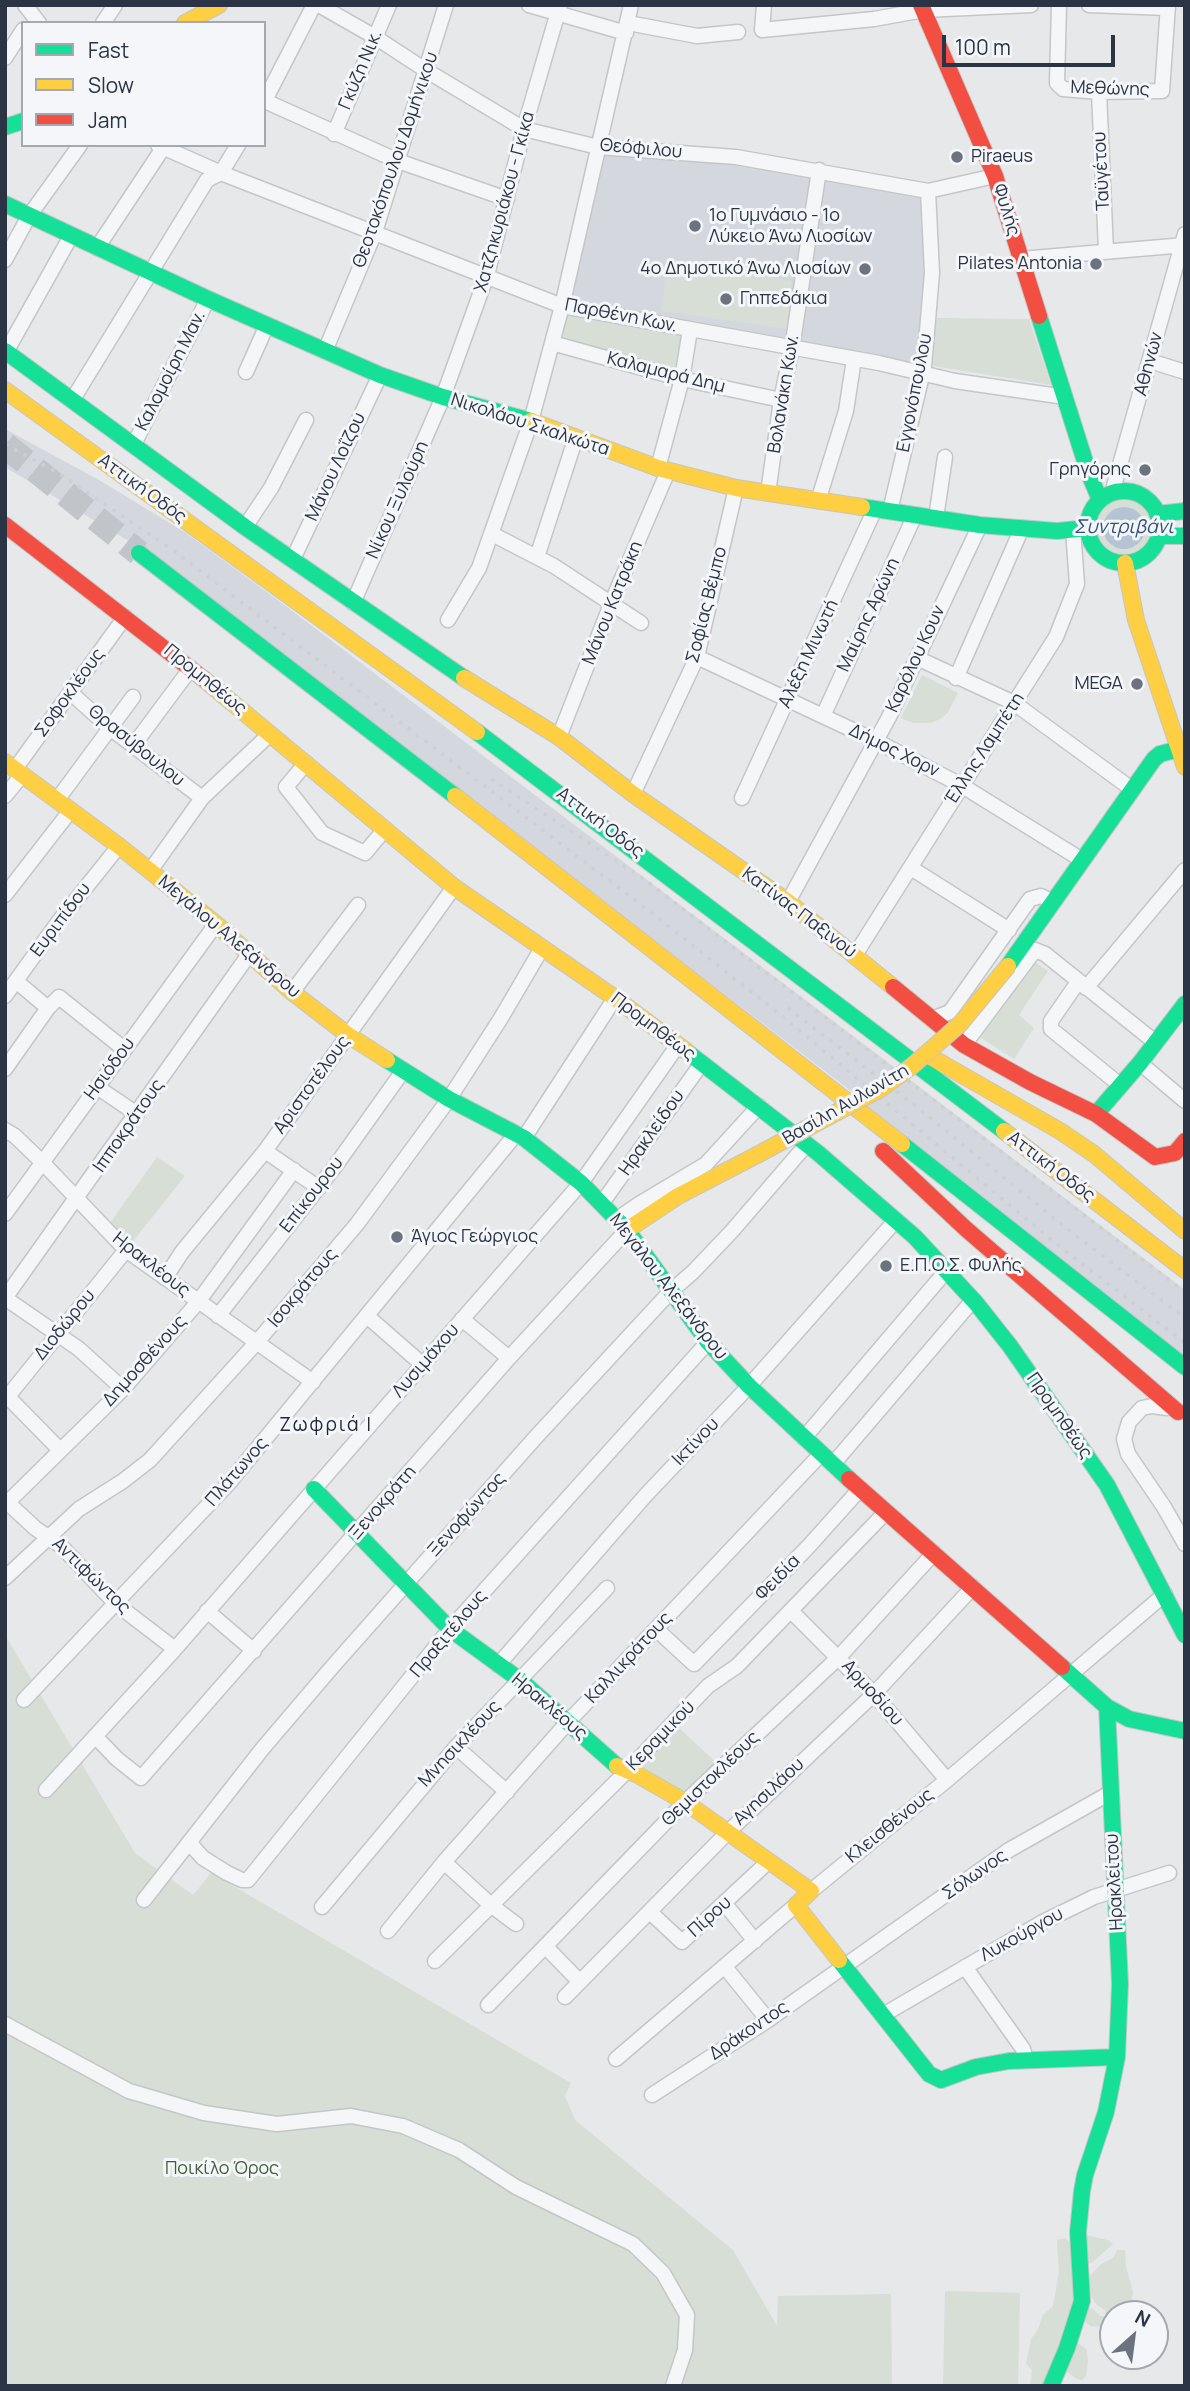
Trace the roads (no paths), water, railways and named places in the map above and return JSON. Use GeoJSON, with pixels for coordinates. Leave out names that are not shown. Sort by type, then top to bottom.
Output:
{"type":"FeatureCollection","features":[{"type":"Feature","properties":{"kind":"main road"},"geometry":{"type":"LineString","coordinates":[[189,21],[219,5]]}},
{"type":"Feature","properties":{"kind":"main road","name":"Φυλής"},"geometry":{"type":"LineString","coordinates":[[923,8],[995,176],[1089,474],[1106,497]]}},
{"type":"Feature","properties":{"kind":"main road","name":"Νικολάου Σκαλκώτα"},"geometry":{"type":"LineString","coordinates":[[5,204],[208,299],[380,375],[443,397],[531,421],[663,470],[736,488],[980,525],[1081,529]]}},
{"type":"Feature","properties":{"kind":"main road","name":"Κατίνας Παξινού"},"geometry":{"type":"LineString","coordinates":[[5,352],[353,603],[444,666],[559,737],[633,794],[788,902],[964,1045],[1030,1082],[1096,1114],[1156,1157],[1175,1153],[1185,1141]]}},
{"type":"Feature","properties":{"kind":"main road","name":"Αττική Οδός"},"geometry":{"type":"LineString","coordinates":[[5,390],[522,764],[1185,1270]]}},
{"type":"Feature","properties":{"kind":"main road"},"geometry":{"type":"LineString","coordinates":[[1134,493],[1152,505],[1157,514],[1159,536],[1154,547],[1136,561],[1125,563],[1104,557],[1081,529],[1093,508],[1106,497],[1134,493]]}},
{"type":"Feature","properties":{"kind":"main road"},"geometry":{"type":"LineString","coordinates":[[1157,514],[1185,511]]}},
{"type":"Feature","properties":{"kind":"main road","name":"Προμηθέως"},"geometry":{"type":"LineString","coordinates":[[5,525],[191,668],[454,887],[615,998],[702,1063],[807,1144],[896,1220],[947,1270],[1018,1357],[1107,1485],[1185,1635]]}},
{"type":"Feature","properties":{"kind":"main road"},"geometry":{"type":"LineString","coordinates":[[1159,536],[1185,536]]}},
{"type":"Feature","properties":{"kind":"main road"},"geometry":{"type":"LineString","coordinates":[[139,553],[721,1001],[1185,1367]]}},
{"type":"Feature","properties":{"kind":"main road"},"geometry":{"type":"LineString","coordinates":[[1125,563],[1136,620],[1185,767]]}},
{"type":"Feature","properties":{"kind":"main road","name":"Βασίλη Αυλωνίτη"},"geometry":{"type":"LineString","coordinates":[[622,1225],[882,1088],[912,1066],[960,1024],[1007,965],[1160,754],[1180,749]]}},
{"type":"Feature","properties":{"kind":"main road","name":"Μεγάλου Αλεξάνδρου"},"geometry":{"type":"LineString","coordinates":[[14,769],[119,846],[216,924],[292,992],[348,1035],[403,1072],[520,1136],[581,1183],[622,1225],[708,1342],[749,1386],[804,1438],[1107,1707],[1129,1719],[1182,1733]]}},
{"type":"Feature","properties":{"kind":"main road"},"geometry":{"type":"LineString","coordinates":[[694,895],[804,966],[937,1062],[1060,1130],[1094,1154],[1185,1231]]}},
{"type":"Feature","properties":{"kind":"main road"},"geometry":{"type":"LineString","coordinates":[[721,1001],[752,1044],[864,1133],[966,1229],[1181,1415]]}},
{"type":"Feature","properties":{"kind":"main road"},"geometry":{"type":"LineString","coordinates":[[1096,1114],[1140,1063],[1185,1004]]}},
{"type":"Feature","properties":{"kind":"main road","name":"Ηρακλέους"},"geometry":{"type":"LineString","coordinates":[[314,1489],[450,1629],[520,1680],[616,1766],[638,1775],[685,1802],[811,1891]]}},
{"type":"Feature","properties":{"kind":"main road","name":"Ηρακλείτου"},"geometry":{"type":"LineString","coordinates":[[1051,2386],[1082,2301],[1078,2232],[1083,2183],[1106,2112],[1117,2057],[1120,1984],[1107,1707]]}},
{"type":"Feature","properties":{"kind":"main road","name":"Κλεισθένους"},"geometry":{"type":"LineString","coordinates":[[796,1905],[811,1891]]}},
{"type":"Feature","properties":{"kind":"main road"},"geometry":{"type":"LineString","coordinates":[[796,1905],[846,1966],[916,2061],[929,2074],[941,2080],[976,2067],[1026,2059],[1117,2057]]}},
{"type":"Feature","properties":{"kind":"street"},"geometry":{"type":"LineString","coordinates":[[104,21],[115,5]]}},
{"type":"Feature","properties":{"kind":"street"},"geometry":{"type":"LineString","coordinates":[[266,100],[317,5]]}},
{"type":"Feature","properties":{"kind":"street","name":"Θεόφιλου"},"geometry":{"type":"LineString","coordinates":[[317,5],[375,37],[524,130],[598,146],[736,157],[928,191],[995,176]]}},
{"type":"Feature","properties":{"kind":"street","name":"Γκύζη Νικ."},"geometry":{"type":"LineString","coordinates":[[334,134],[389,5]]}},
{"type":"Feature","properties":{"kind":"street","name":"Θεοτοκόπουλου Δομήνικου"},"geometry":{"type":"LineString","coordinates":[[325,351],[375,232],[446,5]]}},
{"type":"Feature","properties":{"kind":"street"},"geometry":{"type":"LineString","coordinates":[[529,5],[559,9],[627,28],[697,36],[738,32]]}},
{"type":"Feature","properties":{"kind":"street"},"geometry":{"type":"LineString","coordinates":[[447,620],[479,568],[531,421],[562,306],[631,5]]}},
{"type":"Feature","properties":{"kind":"street"},"geometry":{"type":"LineString","coordinates":[[764,5],[762,30],[874,19],[923,8],[1031,5]]}},
{"type":"Feature","properties":{"kind":"street","name":"Μεθώνης"},"geometry":{"type":"LineString","coordinates":[[1059,5],[1059,86],[1098,92],[1162,91],[1168,7]]}},
{"type":"Feature","properties":{"kind":"street"},"geometry":{"type":"LineString","coordinates":[[1089,5],[1168,7]]}},
{"type":"Feature","properties":{"kind":"street","name":"Χατζηκυριάκου - Γκίκα"},"geometry":{"type":"LineString","coordinates":[[443,397],[487,275],[524,130],[559,9]]}},
{"type":"Feature","properties":{"kind":"street"},"geometry":{"type":"LineString","coordinates":[[5,58],[21,33]]}},
{"type":"Feature","properties":{"kind":"street","name":"Ταϋγέτου"},"geometry":{"type":"LineString","coordinates":[[1098,92],[1106,251]]}},
{"type":"Feature","properties":{"kind":"street"},"geometry":{"type":"LineString","coordinates":[[266,102],[398,161],[507,199]]}},
{"type":"Feature","properties":{"kind":"street"},"geometry":{"type":"LineString","coordinates":[[5,260],[29,216],[79,147]]}},
{"type":"Feature","properties":{"kind":"street"},"geometry":{"type":"LineString","coordinates":[[97,248],[160,147]]}},
{"type":"Feature","properties":{"kind":"street","name":"Παρθένη Κων."},"geometry":{"type":"LineString","coordinates":[[163,147],[221,173],[562,306],[854,359],[955,381],[1065,397]]}},
{"type":"Feature","properties":{"kind":"street"},"geometry":{"type":"LineString","coordinates":[[73,400],[207,180],[221,173],[237,147]]}},
{"type":"Feature","properties":{"kind":"street","name":"Βολανάκη Κων."},"geometry":{"type":"LineString","coordinates":[[768,493],[820,170]]}},
{"type":"Feature","properties":{"kind":"street","name":"Εγγονόπουλου"},"geometry":{"type":"LineString","coordinates":[[883,510],[922,372],[928,330],[932,273],[928,191]]}},
{"type":"Feature","properties":{"kind":"street"},"geometry":{"type":"LineString","coordinates":[[5,352],[71,236]]}},
{"type":"Feature","properties":{"kind":"street"},"geometry":{"type":"LineString","coordinates":[[1021,259],[1184,241]]}},
{"type":"Feature","properties":{"kind":"street","name":"Αθηνών"},"geometry":{"type":"LineString","coordinates":[[1106,497],[1150,361],[1184,241]]}},
{"type":"Feature","properties":{"kind":"street","name":"Καλομοίρη Μαν."},"geometry":{"type":"LineString","coordinates":[[134,444],[208,299]]}},
{"type":"Feature","properties":{"kind":"street"},"geometry":{"type":"LineString","coordinates":[[246,372],[267,325]]}},
{"type":"Feature","properties":{"kind":"street","name":"Μάνου Κατράκη"},"geometry":{"type":"LineString","coordinates":[[559,737],[663,470],[690,330]]}},
{"type":"Feature","properties":{"kind":"street","name":"Καλαμαρά Δημ"},"geometry":{"type":"LineString","coordinates":[[552,343],[682,379],[781,400]]}},
{"type":"Feature","properties":{"kind":"street"},"geometry":{"type":"LineString","coordinates":[[818,500],[846,411],[854,359]]}},
{"type":"Feature","properties":{"kind":"street"},"geometry":{"type":"LineString","coordinates":[[1150,361],[1185,372]]}},
{"type":"Feature","properties":{"kind":"street","name":"Μάνου Λοΐζου"},"geometry":{"type":"LineString","coordinates":[[293,559],[380,375]]}},
{"type":"Feature","properties":{"kind":"street","name":"Νίκου Ξυλούρη"},"geometry":{"type":"LineString","coordinates":[[353,603],[443,397]]}},
{"type":"Feature","properties":{"kind":"street"},"geometry":{"type":"LineString","coordinates":[[245,527],[271,488],[306,420]]}},
{"type":"Feature","properties":{"kind":"street"},"geometry":{"type":"LineString","coordinates":[[537,557],[576,437]]}},
{"type":"Feature","properties":{"kind":"street"},"geometry":{"type":"LineString","coordinates":[[936,518],[945,457]]}},
{"type":"Feature","properties":{"kind":"street","name":"Σοφίας Βέμπο"},"geometry":{"type":"LineString","coordinates":[[633,794],[697,657],[736,488]]}},
{"type":"Feature","properties":{"kind":"street","name":"Αλέξη Μινωτή"},"geometry":{"type":"LineString","coordinates":[[742,799],[883,510]]}},
{"type":"Feature","properties":{"kind":"street","name":"Μαίρης Αρώνη"},"geometry":{"type":"LineString","coordinates":[[822,716],[915,515]]}},
{"type":"Feature","properties":{"kind":"street","name":"Καρόλου Κουν"},"geometry":{"type":"LineString","coordinates":[[788,902],[876,741],[980,525]]}},
{"type":"Feature","properties":{"kind":"street"},"geometry":{"type":"LineString","coordinates":[[956,678],[1022,528]]}},
{"type":"Feature","properties":{"kind":"street","name":"Έλλης Λαμπέτη"},"geometry":{"type":"LineString","coordinates":[[855,955],[1056,637],[1077,584],[1081,529]]}},
{"type":"Feature","properties":{"kind":"street"},"geometry":{"type":"LineString","coordinates":[[492,534],[537,557],[641,623]]}},
{"type":"Feature","properties":{"kind":"street","name":"Σοφοκλέους"},"geometry":{"type":"LineString","coordinates":[[5,796],[14,769],[125,617]]}},
{"type":"Feature","properties":{"kind":"street","name":"Δήμος Χορν"},"geometry":{"type":"LineString","coordinates":[[697,657],[876,741],[961,785],[1082,860]]}},
{"type":"Feature","properties":{"kind":"street"},"geometry":{"type":"LineString","coordinates":[[917,658],[1014,703],[1133,790]]}},
{"type":"Feature","properties":{"kind":"street"},"geometry":{"type":"LineString","coordinates":[[133,746],[191,668]]}},
{"type":"Feature","properties":{"kind":"street","name":"Θρασύβουλου"},"geometry":{"type":"LineString","coordinates":[[71,693],[110,728],[202,798]]}},
{"type":"Feature","properties":{"kind":"street"},"geometry":{"type":"LineString","coordinates":[[57,800],[133,697]]}},
{"type":"Feature","properties":{"kind":"street"},"geometry":{"type":"LineString","coordinates":[[150,871],[202,798],[270,734]]}},
{"type":"Feature","properties":{"kind":"street"},"geometry":{"type":"LineString","coordinates":[[306,763],[286,787],[322,833],[365,853],[385,829]]}},
{"type":"Feature","properties":{"kind":"street"},"geometry":{"type":"LineString","coordinates":[[5,895],[71,810]]}},
{"type":"Feature","properties":{"kind":"street","name":"Ευριπίδου"},"geometry":{"type":"LineString","coordinates":[[9,988],[119,846]]}},
{"type":"Feature","properties":{"kind":"street"},"geometry":{"type":"LineString","coordinates":[[911,868],[1009,930]]}},
{"type":"Feature","properties":{"kind":"street"},"geometry":{"type":"LineString","coordinates":[[1120,1085],[1051,1029],[1051,1021],[1185,870]]}},
{"type":"Feature","properties":{"kind":"street","name":"Αριστοτέλους"},"geometry":{"type":"LineString","coordinates":[[165,1278],[182,1252],[265,1151],[454,887]]}},
{"type":"Feature","properties":{"kind":"street"},"geometry":{"type":"LineString","coordinates":[[932,1019],[950,1012],[1025,906],[1035,896],[1054,902]]}},
{"type":"Feature","properties":{"kind":"street"},"geometry":{"type":"LineString","coordinates":[[292,992],[358,905]]}},
{"type":"Feature","properties":{"kind":"street","name":"Ησιόδου"},"geometry":{"type":"LineString","coordinates":[[5,1213],[216,924]]}},
{"type":"Feature","properties":{"kind":"street","name":"Ισοκράτους"},"geometry":{"type":"LineString","coordinates":[[5,1578],[79,1509],[123,1481],[149,1460],[257,1342],[357,1224],[449,1099],[542,948]]}},
{"type":"Feature","properties":{"kind":"street"},"geometry":{"type":"LineString","coordinates":[[964,1045],[1035,950],[1045,954],[1155,1042]]}},
{"type":"Feature","properties":{"kind":"street","name":"Ιπποκράτους"},"geometry":{"type":"LineString","coordinates":[[5,1298],[78,1199],[250,953]]}},
{"type":"Feature","properties":{"kind":"street"},"geometry":{"type":"LineString","coordinates":[[9,988],[54,1002],[124,1049]]}},
{"type":"Feature","properties":{"kind":"street","name":"Πλάτωνος"},"geometry":{"type":"LineString","coordinates":[[24,1700],[228,1484],[520,1136],[615,998]]}},
{"type":"Feature","properties":{"kind":"street"},"geometry":{"type":"LineString","coordinates":[[5,1069],[54,1002]]}},
{"type":"Feature","properties":{"kind":"street","name":"Λυσιμάχου"},"geometry":{"type":"LineString","coordinates":[[46,1790],[175,1649],[581,1183],[678,1045]]}},
{"type":"Feature","properties":{"kind":"street","name":"Ηρακλείδου"},"geometry":{"type":"LineString","coordinates":[[602,1203],[702,1063]]}},
{"type":"Feature","properties":{"kind":"street"},"geometry":{"type":"LineString","coordinates":[[1140,1063],[1185,1101]]}},
{"type":"Feature","properties":{"kind":"street","name":"Επίκουρου"},"geometry":{"type":"LineString","coordinates":[[218,1316],[319,1188],[403,1072]]}},
{"type":"Feature","properties":{"kind":"street"},"geometry":{"type":"LineString","coordinates":[[97,1087],[137,1114]]}},
{"type":"Feature","properties":{"kind":"street","name":"Ξενοκράτη"},"geometry":{"type":"LineString","coordinates":[[95,1736],[117,1759],[141,1778],[509,1358],[639,1204],[706,1164],[759,1106]]}},
{"type":"Feature","properties":{"kind":"street","name":"Ηρακλέους"},"geometry":{"type":"LineString","coordinates":[[5,1130],[15,1136],[126,1250],[313,1382]]}},
{"type":"Feature","properties":{"kind":"street","name":"Ξενοφώντος"},"geometry":{"type":"LineString","coordinates":[[144,1900],[263,1748],[405,1585],[671,1291],[694,1272],[732,1231],[807,1144]]}},
{"type":"Feature","properties":{"kind":"street"},"geometry":{"type":"LineString","coordinates":[[265,1151],[319,1188]]}},
{"type":"Feature","properties":{"kind":"street","name":"Δημοσθένους"},"geometry":{"type":"LineString","coordinates":[[6,1504],[123,1389],[198,1302],[294,1170]]}},
{"type":"Feature","properties":{"kind":"street","name":"Ικτίνου"},"geometry":{"type":"LineString","coordinates":[[498,1665],[645,1496],[749,1386],[896,1220]]}},
{"type":"Feature","properties":{"kind":"street","name":"Διοδώρου"},"geometry":{"type":"LineString","coordinates":[[6,1399],[126,1250]]}},
{"type":"Feature","properties":{"kind":"street"},"geometry":{"type":"LineString","coordinates":[[804,1438],[947,1270]]}},
{"type":"Feature","properties":{"kind":"street"},"geometry":{"type":"LineString","coordinates":[[5,1298],[79,1349],[123,1389]]}},
{"type":"Feature","properties":{"kind":"street","name":"Καλλικράτους"},"geometry":{"type":"LineString","coordinates":[[388,1931],[444,1862],[568,1722],[656,1629],[827,1459],[973,1300]]}},
{"type":"Feature","properties":{"kind":"street"},"geometry":{"type":"LineString","coordinates":[[367,1316],[423,1365]]}},
{"type":"Feature","properties":{"kind":"street"},"geometry":{"type":"LineString","coordinates":[[463,1320],[509,1358]]}},
{"type":"Feature","properties":{"kind":"street","name":"Πραξιτέλους"},"geometry":{"type":"LineString","coordinates":[[190,1841],[203,1858],[242,1880],[248,1880],[450,1629],[708,1342]]}},
{"type":"Feature","properties":{"kind":"street"},"geometry":{"type":"LineString","coordinates":[[6,1399],[60,1450]]}},
{"type":"Feature","properties":{"kind":"street"},"geometry":{"type":"LineString","coordinates":[[1181,1415],[1159,1406],[1142,1408],[1129,1422],[1124,1439],[1128,1454],[1185,1544]]}},
{"type":"Feature","properties":{"kind":"street","name":"Φειδία"},"geometry":{"type":"LineString","coordinates":[[656,1629],[694,1664],[808,1547],[860,1489]]}},
{"type":"Feature","properties":{"kind":"street","name":"Αντιφώντος"},"geometry":{"type":"LineString","coordinates":[[6,1504],[50,1537],[116,1604],[175,1649]]}},
{"type":"Feature","properties":{"kind":"street","name":"Κεραμικού"},"geometry":{"type":"LineString","coordinates":[[435,1961],[627,1772],[708,1686],[737,1666],[886,1511]]}},
{"type":"Feature","properties":{"kind":"street","name":"Θεμιστοκλέους"},"geometry":{"type":"LineString","coordinates":[[488,2005],[685,1802],[839,1657],[934,1553]]}},
{"type":"Feature","properties":{"kind":"street","name":"Αγησιλάου"},"geometry":{"type":"LineString","coordinates":[[565,1997],[728,1832],[874,1694],[973,1587]]}},
{"type":"Feature","properties":{"kind":"street","name":"Μνησικλέους"},"geometry":{"type":"LineString","coordinates":[[322,1907],[456,1747],[607,1588]]}},
{"type":"Feature","properties":{"kind":"street","name":"Κλεισθένους"},"geometry":{"type":"LineString","coordinates":[[811,1891],[947,1780],[1165,1594]]}},
{"type":"Feature","properties":{"kind":"street"},"geometry":{"type":"LineString","coordinates":[[207,1611],[254,1651]]}},
{"type":"Feature","properties":{"kind":"street","name":"Αρμοδίου"},"geometry":{"type":"LineString","coordinates":[[792,1611],[874,1694],[947,1780]]}},
{"type":"Feature","properties":{"kind":"street"},"geometry":{"type":"LineString","coordinates":[[456,1747],[507,1791]]}},
{"type":"Feature","properties":{"kind":"street","name":"Σόλωνος"},"geometry":{"type":"LineString","coordinates":[[846,1966],[1009,1850],[1110,1793]]}},
{"type":"Feature","properties":{"kind":"street","name":"Πίρου"},"geometry":{"type":"LineString","coordinates":[[650,1912],[682,1942],[769,1861]]}},
{"type":"Feature","properties":{"kind":"street"},"geometry":{"type":"LineString","coordinates":[[444,1862],[516,1924]]}},
{"type":"Feature","properties":{"kind":"street","name":"Λυκούργου"},"geometry":{"type":"LineString","coordinates":[[883,2015],[1041,1923],[1094,1897],[1169,1873]]}},
{"type":"Feature","properties":{"kind":"street"},"geometry":{"type":"LineString","coordinates":[[725,1904],[755,1941]]}},
{"type":"Feature","properties":{"kind":"street","name":"Κλεισθένους"},"geometry":{"type":"LineString","coordinates":[[616,2059],[796,1905]]}},
{"type":"Feature","properties":{"kind":"street"},"geometry":{"type":"LineString","coordinates":[[545,1946],[580,1982]]}},
{"type":"Feature","properties":{"kind":"street","name":"Δράκοντος"},"geometry":{"type":"LineString","coordinates":[[652,2095],[846,1966]]}},
{"type":"Feature","properties":{"kind":"street"},"geometry":{"type":"LineString","coordinates":[[725,1967],[768,2020]]}},
{"type":"Feature","properties":{"kind":"street"},"geometry":{"type":"LineString","coordinates":[[965,1967],[1023,2049],[1026,2059]]}},
{"type":"Feature","properties":{"kind":"street"},"geometry":{"type":"LineString","coordinates":[[5,2024],[129,2091],[204,2113],[277,2124],[351,2116],[403,2126],[458,2150],[516,2187],[633,2244],[663,2273],[687,2315],[685,2350],[673,2386]]}},
{"type":"Feature","properties":{"kind":"water","name":"Συντριβάνι"},"geometry":{"type":"Polygon","coordinates":[[[1124,507],[1139,513],[1145,528],[1139,543],[1124,549],[1109,543],[1103,528],[1109,513],[1124,507]]]}},
{"type":"Feature","properties":{"kind":"tunnel"},"geometry":{"type":"LineString","coordinates":[[5,445],[139,553]]}},
{"type":"Feature","properties":{"kind":"railway"},"geometry":{"type":"LineString","coordinates":[[5,444],[60,474],[170,548],[639,903],[777,1012],[1059,1246],[1185,1343]]}},
{"type":"Feature","properties":{"kind":"railway"},"geometry":{"type":"LineString","coordinates":[[491,779],[641,877],[1185,1292]]}},
{"type":"Feature","properties":{"kind":"railway"},"geometry":{"type":"LineString","coordinates":[[788,1008],[913,1104],[1071,1232],[1185,1318]]}},
{"type":"Feature","properties":{"kind":"place","name":"Piraeus"},"geometry":{"type":"Point","coordinates":[957,157]}},
{"type":"Feature","properties":{"kind":"place","name":"1ο Γυμνάσιο - 1ο Λύκειο Άνω Λιοσίων"},"geometry":{"type":"Point","coordinates":[695,226]}},
{"type":"Feature","properties":{"kind":"place","name":"Pilates Antonia"},"geometry":{"type":"Point","coordinates":[1096,264]}},
{"type":"Feature","properties":{"kind":"place","name":"4ο Δημοτικό Άνω Λιοσίων"},"geometry":{"type":"Point","coordinates":[865,269]}},
{"type":"Feature","properties":{"kind":"place","name":"Γηπεδάκια"},"geometry":{"type":"Point","coordinates":[726,299]}},
{"type":"Feature","properties":{"kind":"place","name":"Γρηγόρης"},"geometry":{"type":"Point","coordinates":[1145,470]}},
{"type":"Feature","properties":{"kind":"place","name":"MEGA"},"geometry":{"type":"Point","coordinates":[1137,684]}},
{"type":"Feature","properties":{"kind":"place","name":"Άγιος Γεώργιος"},"geometry":{"type":"Point","coordinates":[397,1237]}},
{"type":"Feature","properties":{"kind":"place","name":"Ε.Π.Ο.Σ. Φυλής"},"geometry":{"type":"Point","coordinates":[886,1266]}},
{"type":"Feature","properties":{"kind":"district","name":"Ζωφριά Ι"},"geometry":{"type":"Point","coordinates":[326,1426]}},
{"type":"Feature","properties":{"kind":"park label","name":"Ποικίλο Όρος"},"geometry":{"type":"Point","coordinates":[222,2169]}}]}
